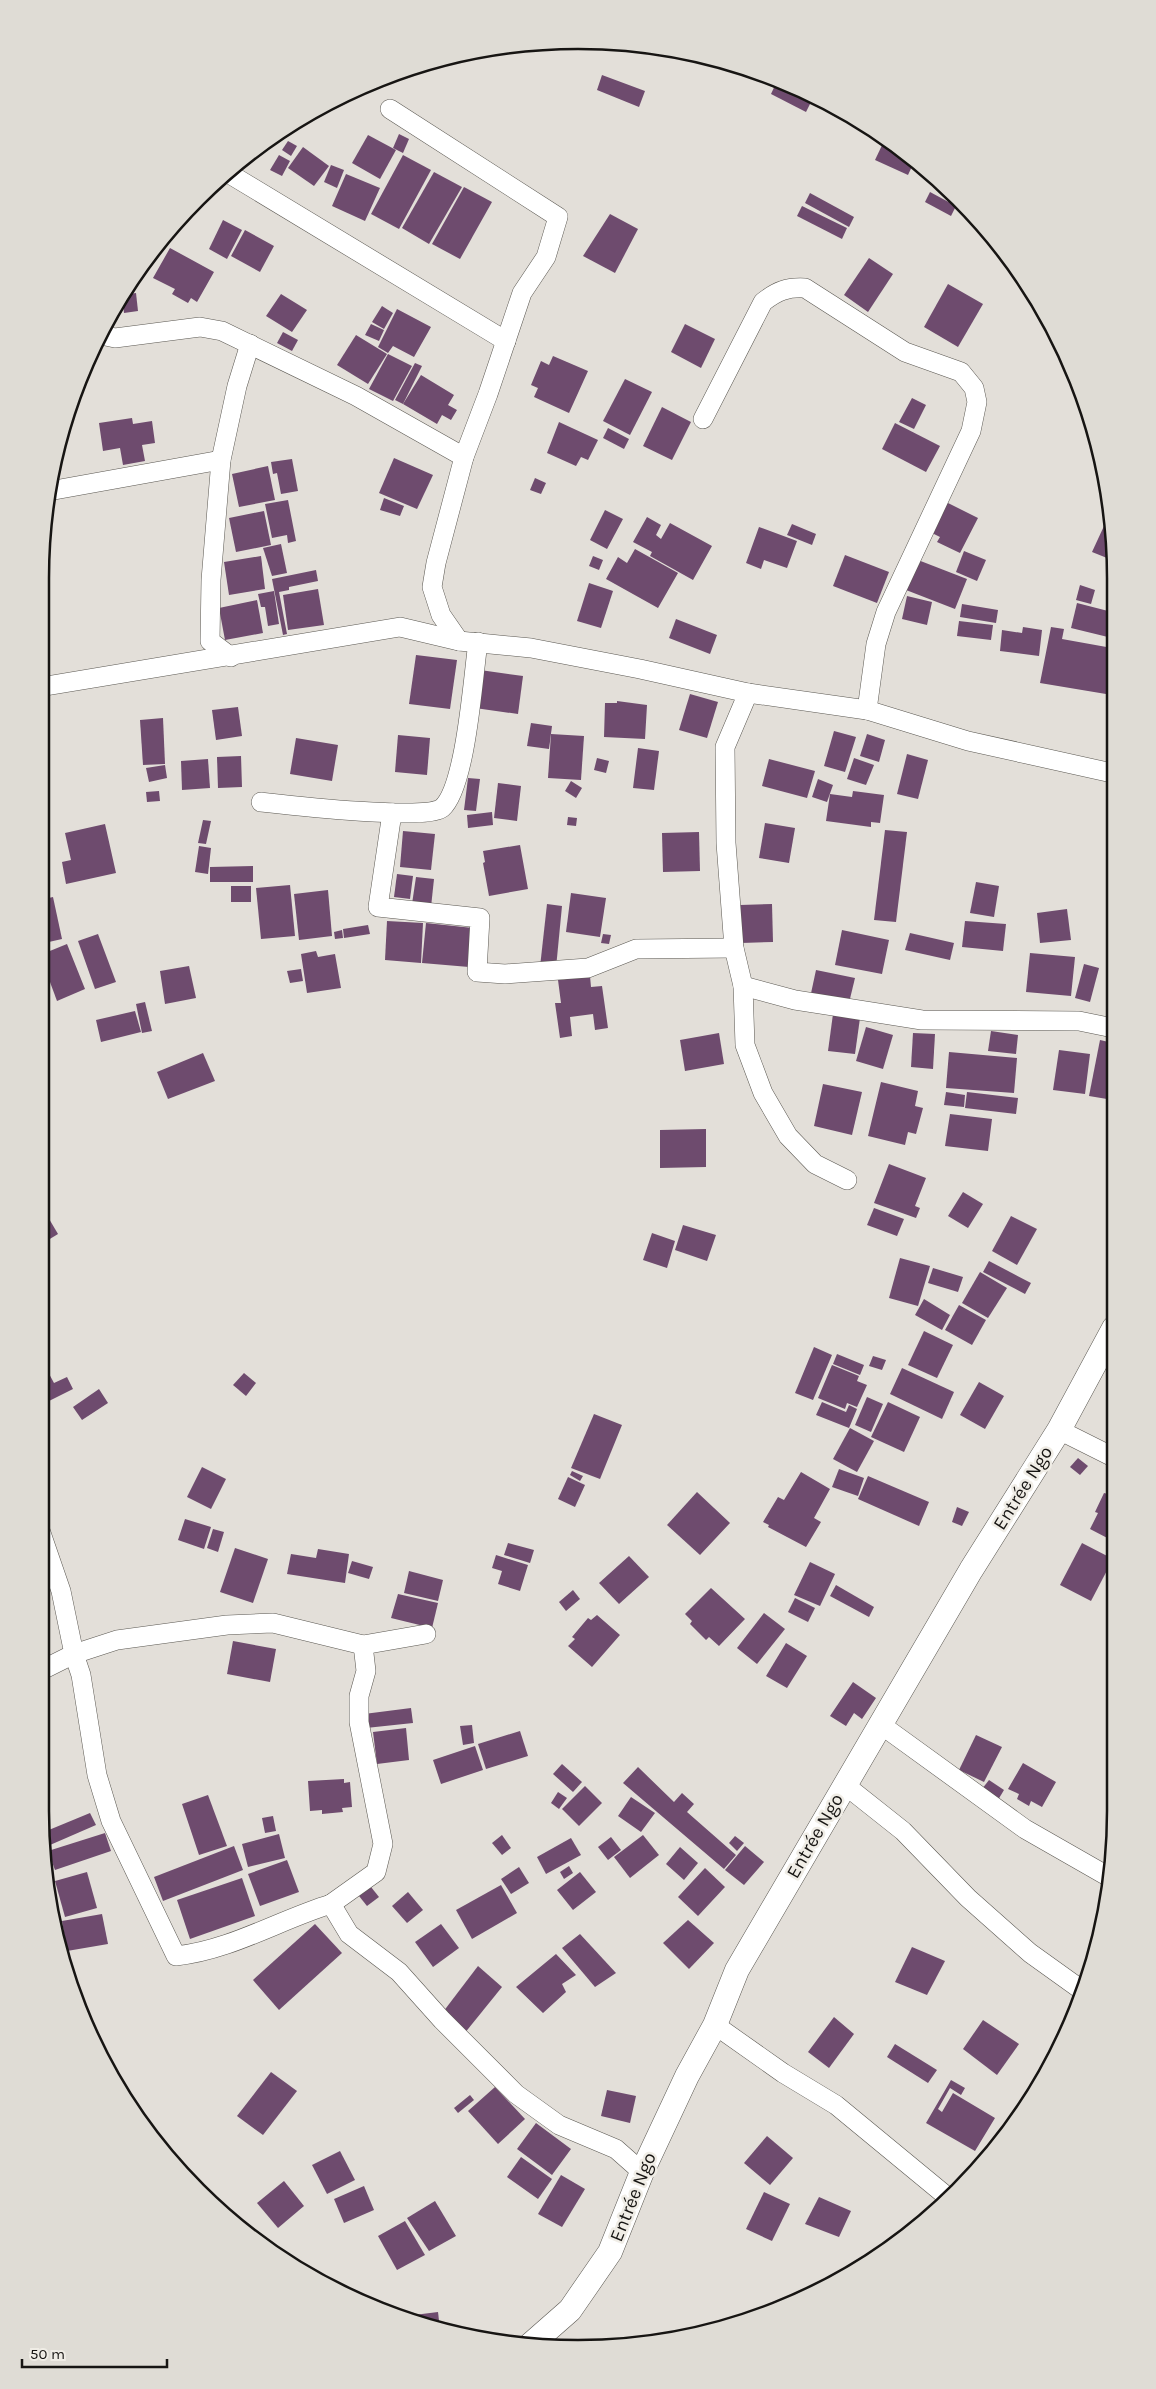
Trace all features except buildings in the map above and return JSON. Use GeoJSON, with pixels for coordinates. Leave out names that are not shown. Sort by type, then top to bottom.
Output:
{"type":"FeatureCollection","features":[{"type":"Feature","properties":{"kind":"street"},"geometry":{"type":"LineString","coordinates":[[390,109],[558,217],[546,257],[522,292],[464,456],[436,563],[432,587],[441,615],[459,641]]}},
{"type":"Feature","properties":{"kind":"street"},"geometry":{"type":"LineString","coordinates":[[234,176],[506,341]]}},
{"type":"Feature","properties":{"kind":"street"},"geometry":{"type":"LineString","coordinates":[[703,419],[763,302],[776,292],[791,287],[805,288],[905,352],[961,372],[974,388],[977,402],[971,431],[886,612],[876,644],[867,710]]}},
{"type":"Feature","properties":{"kind":"street"},"geometry":{"type":"LineString","coordinates":[[107,336],[115,338],[200,327],[222,331],[356,396],[464,456]]}},
{"type":"Feature","properties":{"kind":"street"},"geometry":{"type":"LineString","coordinates":[[231,657],[210,641],[211,580],[221,460],[237,386],[250,344]]}},
{"type":"Feature","properties":{"kind":"street"},"geometry":{"type":"LineString","coordinates":[[56,490],[221,460]]}},
{"type":"Feature","properties":{"kind":"street"},"geometry":{"type":"LineString","coordinates":[[49,686],[231,657],[400,627],[459,641],[531,648],[640,669],[748,693],[867,710],[968,741],[1107,772]]}},
{"type":"Feature","properties":{"kind":"street"},"geometry":{"type":"LineString","coordinates":[[260,802],[392,813],[434,813],[442,809],[448,801],[461,767],[478,642]]}},
{"type":"Feature","properties":{"kind":"street"},"geometry":{"type":"LineString","coordinates":[[748,693],[725,747],[726,843],[734,948],[744,986],[745,1045],[763,1093],[788,1136],[801,1152],[815,1164],[847,1180]]}},
{"type":"Feature","properties":{"kind":"street"},"geometry":{"type":"LineString","coordinates":[[392,813],[378,907],[480,918],[477,972],[505,974],[588,968],[636,949],[734,948]]}},
{"type":"Feature","properties":{"kind":"street"},"geometry":{"type":"LineString","coordinates":[[744,986],[795,1000],[922,1020],[1079,1021],[1107,1027]]}},
{"type":"Feature","properties":{"kind":"street","name":"Entrée Ngo"},"geometry":{"type":"LineString","coordinates":[[538,2339],[570,2310],[610,2252],[642,2172],[686,2076],[715,2025],[737,1970],[971,1570],[1059,1430],[1107,1341]]}},
{"type":"Feature","properties":{"kind":"street"},"geometry":{"type":"LineString","coordinates":[[1059,1430],[1107,1454]]}},
{"type":"Feature","properties":{"kind":"street"},"geometry":{"type":"LineString","coordinates":[[49,1554],[57,1575],[74,1654],[81,1675],[97,1775],[111,1822],[176,1956],[194,1954],[244,1938],[330,1904],[376,1872],[383,1844],[359,1722],[359,1696],[366,1671],[363,1645]]}},
{"type":"Feature","properties":{"kind":"street"},"geometry":{"type":"LineString","coordinates":[[49,1666],[74,1654],[117,1640],[226,1625],[273,1623],[363,1645],[426,1634]]}},
{"type":"Feature","properties":{"kind":"street"},"geometry":{"type":"LineString","coordinates":[[880,1724],[1025,1829],[1104,1873]]}},
{"type":"Feature","properties":{"kind":"street"},"geometry":{"type":"LineString","coordinates":[[845,1785],[903,1831],[968,1898],[1030,1953],[1077,1987]]}},
{"type":"Feature","properties":{"kind":"street"},"geometry":{"type":"LineString","coordinates":[[330,1904],[349,1934],[399,1972],[442,2020],[516,2094],[559,2125],[616,2149],[642,2172]]}},
{"type":"Feature","properties":{"kind":"street"},"geometry":{"type":"LineString","coordinates":[[715,2025],[736,2042],[753,2050],[783,2073],[836,2105],[943,2193]]}}]}
